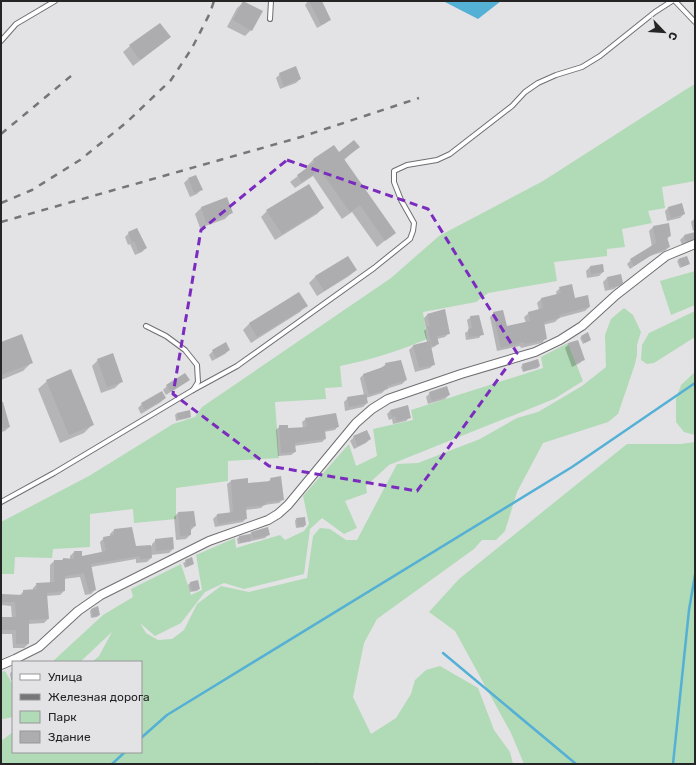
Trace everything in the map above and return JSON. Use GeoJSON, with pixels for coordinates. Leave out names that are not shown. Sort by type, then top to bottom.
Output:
{"type":"FeatureCollection","features":[{"type":"Feature","properties":{"kind":"street"},"geometry":{"type":"LineString","coordinates":[[1,664],[39,647],[78,611],[100,595],[209,541],[268,520],[278,514],[288,505],[363,415],[382,402],[461,374],[535,352],[560,340],[582,326],[616,295],[666,256],[695,244]]}},
{"type":"Feature","properties":{"kind":"lane"},"geometry":{"type":"LineString","coordinates":[[1,41],[16,24],[55,1]]}},
{"type":"Feature","properties":{"kind":"lane"},"geometry":{"type":"LineString","coordinates":[[270,19],[271,1]]}},
{"type":"Feature","properties":{"kind":"lane"},"geometry":{"type":"LineString","coordinates":[[1,502],[54,473],[243,361],[374,268],[410,239],[413,232],[414,223],[401,200],[394,182],[394,171],[407,165],[437,160],[450,154],[512,106],[531,87],[556,75],[582,66],[600,56],[655,12],[673,1],[695,22]]}},
{"type":"Feature","properties":{"kind":"lane"},"geometry":{"type":"LineString","coordinates":[[146,326],[166,336],[185,350],[197,366],[198,382],[193,390]]}},
{"type":"Feature","properties":{"kind":"highlighted area"},"geometry":{"type":"Polygon","coordinates":[[[287,160],[428,209],[517,353],[417,491],[269,466],[173,394],[201,230],[287,160]]]}},
{"type":"Feature","properties":{"kind":"green space"},"geometry":{"type":"Polygon","coordinates":[[[695,84],[695,181],[662,187],[665,208],[648,211],[652,223],[622,229],[625,247],[607,249],[607,256],[554,262],[557,281],[488,293],[476,302],[423,312],[427,339],[384,355],[340,366],[342,387],[325,388],[326,399],[275,402],[279,458],[228,461],[228,481],[176,488],[176,519],[134,523],[133,509],[90,514],[90,547],[53,549],[52,558],[15,557],[14,574],[1,574],[1,522],[89,476],[173,424],[195,417],[202,407],[391,278],[439,236],[543,181],[695,84]]]}},
{"type":"Feature","properties":{"kind":"green space"},"geometry":{"type":"Polygon","coordinates":[[[695,271],[695,305],[671,315],[660,281],[695,271]]]}},
{"type":"Feature","properties":{"kind":"green space"},"geometry":{"type":"Polygon","coordinates":[[[624,308],[633,315],[641,332],[637,345],[635,364],[618,414],[608,422],[543,443],[517,492],[505,531],[496,540],[482,540],[474,549],[377,619],[364,643],[353,697],[371,734],[396,718],[411,694],[415,680],[426,670],[440,666],[478,688],[494,730],[510,752],[513,764],[1,764],[1,741],[12,733],[12,753],[142,753],[142,661],[93,661],[99,656],[112,632],[81,661],[53,661],[103,615],[133,597],[131,589],[181,564],[191,595],[202,590],[196,555],[235,538],[236,548],[280,535],[285,540],[304,531],[309,524],[303,496],[349,444],[356,466],[377,456],[373,429],[413,420],[411,410],[543,368],[541,357],[568,343],[583,381],[554,399],[389,465],[366,486],[367,493],[345,501],[357,528],[344,534],[322,518],[310,529],[304,574],[244,589],[224,583],[205,592],[181,623],[155,636],[140,623],[146,633],[158,640],[172,639],[184,630],[197,604],[221,586],[249,592],[307,578],[313,536],[320,528],[330,529],[346,540],[357,540],[397,464],[418,463],[480,439],[517,418],[538,412],[582,386],[606,367],[605,335],[611,319],[624,308]]]}},
{"type":"Feature","properties":{"kind":"green space"},"geometry":{"type":"Polygon","coordinates":[[[695,311],[695,337],[654,363],[647,364],[641,360],[642,345],[649,333],[695,311]]]}},
{"type":"Feature","properties":{"kind":"green space"},"geometry":{"type":"Polygon","coordinates":[[[695,372],[695,435],[684,432],[676,422],[676,399],[681,385],[695,372]]]}},
{"type":"Feature","properties":{"kind":"green space"},"geometry":{"type":"Polygon","coordinates":[[[695,442],[695,764],[524,764],[511,733],[455,631],[429,612],[459,579],[627,444],[681,444],[695,442]]]}},
{"type":"Feature","properties":{"kind":"green space"},"geometry":{"type":"Polygon","coordinates":[[[5,671],[12,683],[12,717],[3,719],[1,719],[1,672],[5,671]]]}},
{"type":"Feature","properties":{"kind":"water"},"geometry":{"type":"Polygon","coordinates":[[[443,1],[501,1],[478,19],[443,1]]]}},
{"type":"Feature","properties":{"kind":"building"},"geometry":{"type":"Polygon","coordinates":[[[243,1],[263,11],[252,31],[233,20],[243,1]]]}},
{"type":"Feature","properties":{"kind":"building"},"geometry":{"type":"Polygon","coordinates":[[[309,1],[322,1],[331,20],[321,25],[309,1]]]}},
{"type":"Feature","properties":{"kind":"building"},"geometry":{"type":"Polygon","coordinates":[[[160,23],[171,37],[140,60],[129,45],[160,23]]]}},
{"type":"Feature","properties":{"kind":"building"},"geometry":{"type":"Polygon","coordinates":[[[296,66],[301,79],[284,86],[279,73],[296,66]]]}},
{"type":"Feature","properties":{"kind":"building"},"geometry":{"type":"Polygon","coordinates":[[[354,140],[360,147],[344,159],[396,233],[385,241],[360,205],[350,212],[320,170],[302,182],[297,175],[315,162],[313,159],[334,145],[339,152],[354,140]]]}},
{"type":"Feature","properties":{"kind":"building"},"geometry":{"type":"Polygon","coordinates":[[[196,175],[203,190],[194,193],[188,178],[196,175]]]}},
{"type":"Feature","properties":{"kind":"building"},"geometry":{"type":"Polygon","coordinates":[[[309,184],[324,208],[282,234],[266,210],[309,184]]]}},
{"type":"Feature","properties":{"kind":"building"},"geometry":{"type":"Polygon","coordinates":[[[227,197],[233,213],[206,223],[201,207],[227,197]]]}},
{"type":"Feature","properties":{"kind":"building"},"geometry":{"type":"Polygon","coordinates":[[[682,203],[685,214],[671,218],[668,207],[682,203]]]}},
{"type":"Feature","properties":{"kind":"building"},"geometry":{"type":"Polygon","coordinates":[[[669,223],[671,236],[667,237],[670,247],[655,253],[634,266],[630,259],[656,243],[653,226],[669,223]]]}},
{"type":"Feature","properties":{"kind":"building"},"geometry":{"type":"Polygon","coordinates":[[[137,228],[147,248],[139,252],[134,241],[132,242],[128,232],[137,228]]]}},
{"type":"Feature","properties":{"kind":"building"},"geometry":{"type":"Polygon","coordinates":[[[695,232],[695,239],[686,242],[684,235],[695,232]]]}},
{"type":"Feature","properties":{"kind":"building"},"geometry":{"type":"Polygon","coordinates":[[[348,256],[357,270],[324,291],[315,276],[348,256]]]}},
{"type":"Feature","properties":{"kind":"building"},"geometry":{"type":"Polygon","coordinates":[[[687,256],[690,264],[682,267],[678,259],[687,256]]]}},
{"type":"Feature","properties":{"kind":"building"},"geometry":{"type":"Polygon","coordinates":[[[603,264],[604,272],[591,274],[590,266],[603,264]]]}},
{"type":"Feature","properties":{"kind":"building"},"geometry":{"type":"Polygon","coordinates":[[[621,274],[623,283],[619,286],[609,288],[607,277],[621,274]]]}},
{"type":"Feature","properties":{"kind":"building"},"geometry":{"type":"Polygon","coordinates":[[[572,284],[575,298],[588,295],[590,307],[559,315],[560,318],[544,322],[547,339],[525,344],[524,342],[501,348],[493,312],[503,310],[507,326],[530,321],[528,312],[543,308],[541,298],[561,293],[559,287],[572,284]]]}},
{"type":"Feature","properties":{"kind":"building"},"geometry":{"type":"Polygon","coordinates":[[[299,292],[308,306],[257,337],[249,323],[299,292]]]}},
{"type":"Feature","properties":{"kind":"building"},"geometry":{"type":"Polygon","coordinates":[[[445,309],[450,334],[437,336],[439,344],[432,346],[427,326],[430,326],[427,314],[445,309]]]}},
{"type":"Feature","properties":{"kind":"building"},"geometry":{"type":"Polygon","coordinates":[[[479,315],[484,335],[469,337],[468,329],[472,328],[470,316],[479,315]]]}},
{"type":"Feature","properties":{"kind":"building"},"geometry":{"type":"Polygon","coordinates":[[[588,332],[591,340],[585,343],[581,336],[588,332]]]}},
{"type":"Feature","properties":{"kind":"building"},"geometry":{"type":"Polygon","coordinates":[[[22,334],[33,363],[1,375],[1,342],[22,334]]]}},
{"type":"Feature","properties":{"kind":"building"},"geometry":{"type":"Polygon","coordinates":[[[578,340],[585,360],[576,363],[568,343],[578,340]]]}},
{"type":"Feature","properties":{"kind":"building"},"geometry":{"type":"Polygon","coordinates":[[[430,341],[435,365],[419,368],[413,345],[430,341]]]}},
{"type":"Feature","properties":{"kind":"building"},"geometry":{"type":"Polygon","coordinates":[[[226,342],[230,350],[216,358],[212,350],[226,342]]]}},
{"type":"Feature","properties":{"kind":"building"},"geometry":{"type":"Polygon","coordinates":[[[113,353],[123,382],[107,387],[97,359],[113,353]]]}},
{"type":"Feature","properties":{"kind":"building"},"geometry":{"type":"Polygon","coordinates":[[[538,359],[540,366],[524,371],[522,364],[538,359]]]}},
{"type":"Feature","properties":{"kind":"building"},"geometry":{"type":"Polygon","coordinates":[[[401,360],[407,380],[387,386],[388,389],[369,395],[363,374],[386,366],[385,363],[401,360]]]}},
{"type":"Feature","properties":{"kind":"building"},"geometry":{"type":"Polygon","coordinates":[[[71,369],[94,425],[69,435],[46,380],[71,369]]]}},
{"type":"Feature","properties":{"kind":"building"},"geometry":{"type":"Polygon","coordinates":[[[185,373],[190,380],[171,392],[166,385],[185,373]]]}},
{"type":"Feature","properties":{"kind":"building"},"geometry":{"type":"Polygon","coordinates":[[[447,386],[450,395],[432,401],[429,392],[447,386]]]}},
{"type":"Feature","properties":{"kind":"building"},"geometry":{"type":"Polygon","coordinates":[[[162,391],[166,398],[145,410],[141,403],[162,391]]]}},
{"type":"Feature","properties":{"kind":"building"},"geometry":{"type":"Polygon","coordinates":[[[366,394],[368,403],[349,407],[347,397],[366,394]]]}},
{"type":"Feature","properties":{"kind":"building"},"geometry":{"type":"Polygon","coordinates":[[[1,402],[3,402],[10,427],[3,429],[1,421],[1,402]]]}},
{"type":"Feature","properties":{"kind":"building"},"geometry":{"type":"Polygon","coordinates":[[[408,405],[411,418],[397,421],[395,416],[392,417],[390,410],[408,405]]]}},
{"type":"Feature","properties":{"kind":"building"},"geometry":{"type":"Polygon","coordinates":[[[190,410],[191,417],[178,419],[177,413],[190,410]]]}},
{"type":"Feature","properties":{"kind":"building"},"geometry":{"type":"Polygon","coordinates":[[[336,413],[339,427],[325,430],[326,439],[295,443],[296,452],[281,453],[279,425],[288,425],[288,428],[307,427],[305,418],[336,413]]]}},
{"type":"Feature","properties":{"kind":"building"},"geometry":{"type":"Polygon","coordinates":[[[367,430],[371,439],[358,446],[353,436],[367,430]]]}},
{"type":"Feature","properties":{"kind":"building"},"geometry":{"type":"Polygon","coordinates":[[[281,476],[284,500],[266,502],[266,505],[246,507],[247,519],[218,524],[217,514],[233,512],[231,480],[248,478],[248,483],[271,481],[270,478],[281,476]]]}},
{"type":"Feature","properties":{"kind":"building"},"geometry":{"type":"Polygon","coordinates":[[[194,511],[196,526],[191,527],[191,535],[180,536],[178,512],[194,511]]]}},
{"type":"Feature","properties":{"kind":"building"},"geometry":{"type":"Polygon","coordinates":[[[305,517],[306,525],[298,527],[296,518],[305,517]]]}},
{"type":"Feature","properties":{"kind":"building"},"geometry":{"type":"Polygon","coordinates":[[[132,527],[136,546],[151,545],[152,558],[140,559],[140,556],[91,564],[96,590],[89,592],[84,573],[65,576],[65,591],[47,593],[49,619],[29,620],[29,644],[16,644],[16,630],[1,630],[1,617],[16,617],[15,602],[1,602],[1,594],[23,595],[23,590],[37,589],[36,583],[54,582],[54,560],[63,560],[63,558],[74,559],[74,551],[82,551],[82,556],[106,551],[103,537],[114,535],[114,529],[132,527]]]}},
{"type":"Feature","properties":{"kind":"building"},"geometry":{"type":"Polygon","coordinates":[[[268,527],[270,535],[253,539],[251,532],[268,527]]]}},
{"type":"Feature","properties":{"kind":"building"},"geometry":{"type":"Polygon","coordinates":[[[250,534],[251,541],[240,543],[239,536],[250,534]]]}},
{"type":"Feature","properties":{"kind":"building"},"geometry":{"type":"Polygon","coordinates":[[[173,537],[174,549],[156,551],[155,539],[173,537]]]}},
{"type":"Feature","properties":{"kind":"building"},"geometry":{"type":"Polygon","coordinates":[[[192,557],[194,564],[187,567],[185,560],[192,557]]]}},
{"type":"Feature","properties":{"kind":"building"},"geometry":{"type":"Polygon","coordinates":[[[198,580],[200,589],[192,591],[190,582],[198,580]]]}},
{"type":"Feature","properties":{"kind":"building"},"geometry":{"type":"Polygon","coordinates":[[[98,606],[100,615],[93,617],[91,609],[98,606]]]}},
{"type":"Feature","properties":{"kind":"waterway"},"geometry":{"type":"LineString","coordinates":[[142,737],[167,715],[572,467],[695,383]]}},
{"type":"Feature","properties":{"kind":"waterway"},"geometry":{"type":"LineString","coordinates":[[673,764],[689,610],[695,575]]}},
{"type":"Feature","properties":{"kind":"waterway"},"geometry":{"type":"LineString","coordinates":[[443,653],[576,764]]}},
{"type":"Feature","properties":{"kind":"waterway"},"geometry":{"type":"LineString","coordinates":[[112,764],[124,753]]}},
{"type":"Feature","properties":{"kind":"railway"},"geometry":{"type":"LineString","coordinates":[[1,203],[32,190],[80,160],[127,122],[171,80],[192,48],[210,13],[214,1]]}},
{"type":"Feature","properties":{"kind":"railway"},"geometry":{"type":"LineString","coordinates":[[1,134],[71,76]]}},
{"type":"Feature","properties":{"kind":"railway"},"geometry":{"type":"LineString","coordinates":[[1,222],[301,137],[419,98]]}}]}
